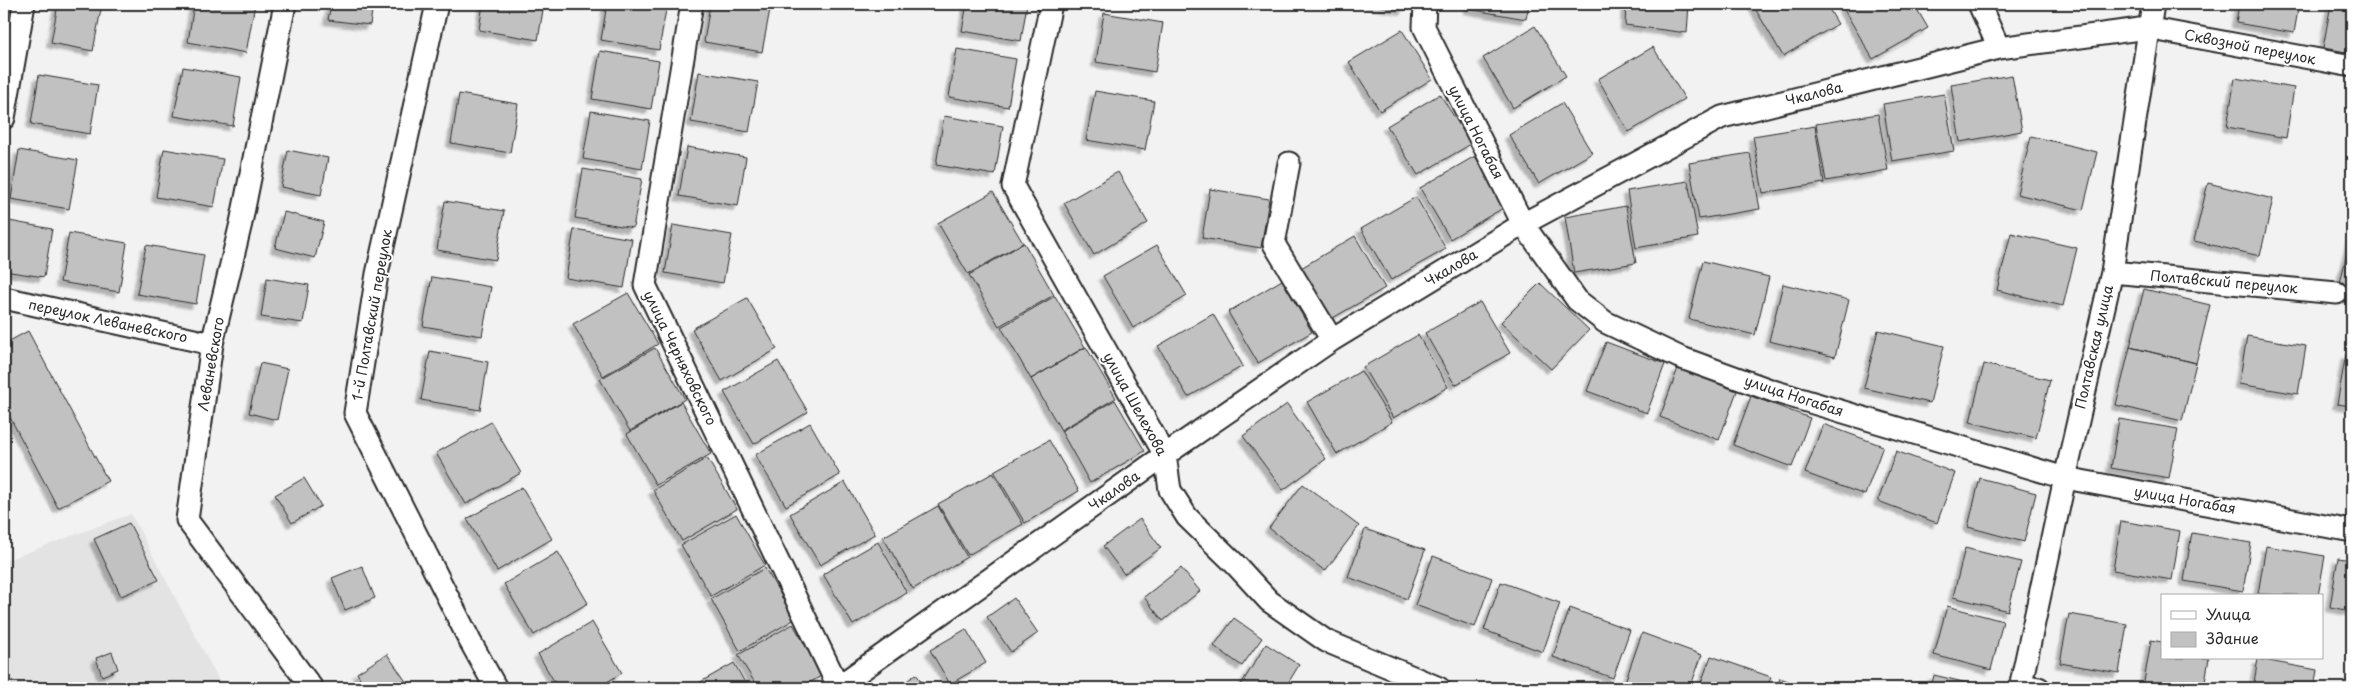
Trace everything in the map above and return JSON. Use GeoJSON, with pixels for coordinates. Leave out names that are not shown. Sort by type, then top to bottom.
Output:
{"type":"FeatureCollection","features":[{"type":"Feature","properties":{"kind":"street"},"geometry":{"type":"LineString","coordinates":[[4,118],[24,4]]}},
{"type":"Feature","properties":{"kind":"street","name":"Леваневского"},"geometry":{"type":"LineString","coordinates":[[285,4],[241,223],[212,344],[187,520],[312,688]]}},
{"type":"Feature","properties":{"kind":"street","name":"1-й Полтавский переулок"},"geometry":{"type":"LineString","coordinates":[[437,4],[377,274],[355,413],[470,641],[496,688]]}},
{"type":"Feature","properties":{"kind":"street","name":"улица Черняховского"},"geometry":{"type":"LineString","coordinates":[[692,4],[645,285],[838,688]]}},
{"type":"Feature","properties":{"kind":"street","name":"улица Шелехова"},"geometry":{"type":"LineString","coordinates":[[1051,4],[1013,186],[1165,455],[1170,490],[1187,517],[1235,564],[1269,601],[1326,641],[1439,688]]}},
{"type":"Feature","properties":{"kind":"street","name":"улица Ногабая"},"geometry":{"type":"LineString","coordinates":[[1425,4],[1424,27],[1523,224],[1577,300],[1605,322],[1679,357],[1773,391],[2065,478],[2352,530]]}},
{"type":"Feature","properties":{"kind":"street"},"geometry":{"type":"LineString","coordinates":[[1979,4],[1999,48]]}},
{"type":"Feature","properties":{"kind":"street","name":"Полтавская улица"},"geometry":{"type":"LineString","coordinates":[[2027,687],[2065,478],[2112,272],[2153,4]]}},
{"type":"Feature","properties":{"kind":"street","name":"Чкалова"},"geometry":{"type":"LineString","coordinates":[[838,688],[1165,455],[1332,340],[1523,224],[1722,117],[1999,48],[2148,28]]}},
{"type":"Feature","properties":{"kind":"street","name":"Сквозной переулок"},"geometry":{"type":"LineString","coordinates":[[2148,28],[2352,66]]}},
{"type":"Feature","properties":{"kind":"street"},"geometry":{"type":"LineString","coordinates":[[1289,163],[1274,244],[1332,340]]}},
{"type":"Feature","properties":{"kind":"street","name":"Полтавский переулок"},"geometry":{"type":"LineString","coordinates":[[2112,272],[2336,293]]}},
{"type":"Feature","properties":{"kind":"street","name":"переулок Леваневского"},"geometry":{"type":"LineString","coordinates":[[4,298],[212,344]]}},
{"type":"Feature","properties":{"kind":"shaded area"},"geometry":{"type":"Polygon","coordinates":[[[131,514],[223,688],[4,688],[4,561],[131,514]]]}},
{"type":"Feature","properties":{"kind":"building"},"geometry":{"type":"Polygon","coordinates":[[[58,4],[102,4],[93,51],[51,43],[58,4]]]}},
{"type":"Feature","properties":{"kind":"building"},"geometry":{"type":"Polygon","coordinates":[[[194,4],[255,4],[246,53],[188,42],[194,4]]]}},
{"type":"Feature","properties":{"kind":"building"},"geometry":{"type":"Polygon","coordinates":[[[331,4],[373,4],[370,25],[328,20],[331,4]]]}},
{"type":"Feature","properties":{"kind":"building"},"geometry":{"type":"Polygon","coordinates":[[[483,4],[544,4],[538,40],[479,30],[483,4]]]}},
{"type":"Feature","properties":{"kind":"building"},"geometry":{"type":"Polygon","coordinates":[[[607,4],[667,4],[659,50],[601,40],[607,4]]]}},
{"type":"Feature","properties":{"kind":"building"},"geometry":{"type":"Polygon","coordinates":[[[710,4],[771,4],[762,52],[704,42],[710,4]]]}},
{"type":"Feature","properties":{"kind":"building"},"geometry":{"type":"Polygon","coordinates":[[[967,4],[1027,4],[1021,41],[962,31],[967,4]]]}},
{"type":"Feature","properties":{"kind":"building"},"geometry":{"type":"Polygon","coordinates":[[[1370,4],[1406,4],[1405,10],[1370,4]]]}},
{"type":"Feature","properties":{"kind":"building"},"geometry":{"type":"Polygon","coordinates":[[[1468,4],[1529,4],[1526,19],[1468,9],[1468,4]]]}},
{"type":"Feature","properties":{"kind":"building"},"geometry":{"type":"Polygon","coordinates":[[[1626,4],[1689,4],[1687,33],[1625,25],[1626,4]]]}},
{"type":"Feature","properties":{"kind":"building"},"geometry":{"type":"Polygon","coordinates":[[[1826,4],[1838,24],[1783,56],[1753,5],[1826,4]]]}},
{"type":"Feature","properties":{"kind":"building"},"geometry":{"type":"Polygon","coordinates":[[[1850,4],[1914,4],[1928,28],[1873,59],[1843,8],[1850,4]]]}},
{"type":"Feature","properties":{"kind":"building"},"geometry":{"type":"Polygon","coordinates":[[[2239,4],[2299,4],[2294,33],[2236,23],[2239,4]]]}},
{"type":"Feature","properties":{"kind":"building"},"geometry":{"type":"Polygon","coordinates":[[[2331,4],[2352,4],[2352,53],[2323,48],[2331,4]]]}},
{"type":"Feature","properties":{"kind":"building"},"geometry":{"type":"Polygon","coordinates":[[[1104,13],[1163,23],[1155,72],[1096,62],[1104,13]]]}},
{"type":"Feature","properties":{"kind":"building"},"geometry":{"type":"Polygon","coordinates":[[[1535,26],[1566,76],[1513,108],[1483,58],[1535,26]]]}},
{"type":"Feature","properties":{"kind":"building"},"geometry":{"type":"Polygon","coordinates":[[[1402,30],[1432,79],[1380,111],[1349,62],[1402,30]]]}},
{"type":"Feature","properties":{"kind":"building"},"geometry":{"type":"Polygon","coordinates":[[[1653,47],[1685,99],[1629,132],[1598,79],[1653,47]]]}},
{"type":"Feature","properties":{"kind":"building"},"geometry":{"type":"Polygon","coordinates":[[[957,49],[1016,59],[1008,107],[949,97],[957,49]]]}},
{"type":"Feature","properties":{"kind":"building"},"geometry":{"type":"Polygon","coordinates":[[[600,51],[659,61],[651,109],[592,99],[600,51]]]}},
{"type":"Feature","properties":{"kind":"building"},"geometry":{"type":"Polygon","coordinates":[[[183,67],[241,77],[233,126],[174,116],[183,67]]]}},
{"type":"Feature","properties":{"kind":"building"},"geometry":{"type":"Polygon","coordinates":[[[699,72],[758,82],[749,132],[691,122],[699,72]]]}},
{"type":"Feature","properties":{"kind":"building"},"geometry":{"type":"Polygon","coordinates":[[[39,75],[98,85],[90,134],[31,124],[39,75]]]}},
{"type":"Feature","properties":{"kind":"building"},"geometry":{"type":"Polygon","coordinates":[[[2012,75],[2022,131],[1960,142],[1951,85],[2012,75]]]}},
{"type":"Feature","properties":{"kind":"building"},"geometry":{"type":"Polygon","coordinates":[[[2235,78],[2294,88],[2286,138],[2227,127],[2235,78]]]}},
{"type":"Feature","properties":{"kind":"building"},"geometry":{"type":"Polygon","coordinates":[[[1095,91],[1154,101],[1145,150],[1086,140],[1095,91]]]}},
{"type":"Feature","properties":{"kind":"building"},"geometry":{"type":"Polygon","coordinates":[[[459,94],[518,104],[510,153],[451,143],[459,94]]]}},
{"type":"Feature","properties":{"kind":"building"},"geometry":{"type":"Polygon","coordinates":[[[1440,94],[1471,144],[1418,175],[1387,126],[1440,94]]]}},
{"type":"Feature","properties":{"kind":"building"},"geometry":{"type":"Polygon","coordinates":[[[1944,94],[1954,151],[1892,161],[1883,104],[1944,94]]]}},
{"type":"Feature","properties":{"kind":"building"},"geometry":{"type":"Polygon","coordinates":[[[1562,103],[1592,153],[1539,184],[1509,135],[1562,103]]]}},
{"type":"Feature","properties":{"kind":"building"},"geometry":{"type":"Polygon","coordinates":[[[591,111],[650,121],[642,169],[583,159],[591,111]]]}},
{"type":"Feature","properties":{"kind":"building"},"geometry":{"type":"Polygon","coordinates":[[[1878,114],[1888,170],[1826,181],[1816,124],[1878,114]]]}},
{"type":"Feature","properties":{"kind":"building"},"geometry":{"type":"Polygon","coordinates":[[[944,116],[1003,126],[995,175],[936,165],[944,116]]]}},
{"type":"Feature","properties":{"kind":"building"},"geometry":{"type":"Polygon","coordinates":[[[1815,126],[1824,183],[1763,193],[1753,136],[1815,126]]]}},
{"type":"Feature","properties":{"kind":"building"},"geometry":{"type":"Polygon","coordinates":[[[2031,136],[2097,152],[2083,210],[2017,194],[2031,136]]]}},
{"type":"Feature","properties":{"kind":"building"},"geometry":{"type":"Polygon","coordinates":[[[687,147],[746,157],[738,206],[679,196],[687,147]]]}},
{"type":"Feature","properties":{"kind":"building"},"geometry":{"type":"Polygon","coordinates":[[[164,149],[223,159],[214,207],[156,197],[164,149]]]}},
{"type":"Feature","properties":{"kind":"building"},"geometry":{"type":"Polygon","coordinates":[[[19,150],[78,160],[69,209],[11,199],[19,150]]]}},
{"type":"Feature","properties":{"kind":"building"},"geometry":{"type":"Polygon","coordinates":[[[288,150],[328,158],[321,195],[281,187],[288,150]]]}},
{"type":"Feature","properties":{"kind":"building"},"geometry":{"type":"Polygon","coordinates":[[[1750,153],[1760,209],[1699,219],[1689,163],[1750,153]]]}},
{"type":"Feature","properties":{"kind":"building"},"geometry":{"type":"Polygon","coordinates":[[[1475,156],[1505,207],[1450,239],[1420,188],[1475,156]]]}},
{"type":"Feature","properties":{"kind":"building"},"geometry":{"type":"Polygon","coordinates":[[[583,169],[642,179],[633,228],[575,218],[583,169]]]}},
{"type":"Feature","properties":{"kind":"building"},"geometry":{"type":"Polygon","coordinates":[[[1118,172],[1148,223],[1094,255],[1064,203],[1118,172]]]}},
{"type":"Feature","properties":{"kind":"building"},"geometry":{"type":"Polygon","coordinates":[[[1688,181],[1698,237],[1636,248],[1627,191],[1688,181]]]}},
{"type":"Feature","properties":{"kind":"building"},"geometry":{"type":"Polygon","coordinates":[[[2208,183],[2273,199],[2260,256],[2194,241],[2208,183]]]}},
{"type":"Feature","properties":{"kind":"building"},"geometry":{"type":"Polygon","coordinates":[[[1210,189],[1269,199],[1261,248],[1202,238],[1210,189]]]}},
{"type":"Feature","properties":{"kind":"building"},"geometry":{"type":"Polygon","coordinates":[[[993,192],[1023,243],[968,274],[938,223],[993,192]]]}},
{"type":"Feature","properties":{"kind":"building"},"geometry":{"type":"Polygon","coordinates":[[[1416,197],[1446,249],[1391,280],[1361,229],[1416,197]]]}},
{"type":"Feature","properties":{"kind":"building"},"geometry":{"type":"Polygon","coordinates":[[[445,201],[504,211],[496,260],[437,250],[445,201]]]}},
{"type":"Feature","properties":{"kind":"building"},"geometry":{"type":"Polygon","coordinates":[[[1626,206],[1636,263],[1574,273],[1565,217],[1626,206]]]}},
{"type":"Feature","properties":{"kind":"building"},"geometry":{"type":"Polygon","coordinates":[[[284,212],[324,222],[315,258],[275,248],[284,212]]]}},
{"type":"Feature","properties":{"kind":"building"},"geometry":{"type":"Polygon","coordinates":[[[4,220],[52,229],[44,277],[4,271],[4,220]]]}},
{"type":"Feature","properties":{"kind":"building"},"geometry":{"type":"Polygon","coordinates":[[[673,225],[732,235],[723,283],[665,273],[673,225]]]}},
{"type":"Feature","properties":{"kind":"building"},"geometry":{"type":"Polygon","coordinates":[[[574,229],[632,239],[624,288],[566,278],[574,229]]]}},
{"type":"Feature","properties":{"kind":"building"},"geometry":{"type":"Polygon","coordinates":[[[69,233],[127,243],[119,292],[60,282],[69,233]]]}},
{"type":"Feature","properties":{"kind":"building"},"geometry":{"type":"Polygon","coordinates":[[[2011,233],[2077,248],[2063,306],[1997,290],[2011,233]]]}},
{"type":"Feature","properties":{"kind":"building"},"geometry":{"type":"Polygon","coordinates":[[[2352,233],[2352,290],[2339,287],[2352,233]]]}},
{"type":"Feature","properties":{"kind":"building"},"geometry":{"type":"Polygon","coordinates":[[[1355,236],[1385,288],[1331,319],[1301,268],[1355,236]]]}},
{"type":"Feature","properties":{"kind":"building"},"geometry":{"type":"Polygon","coordinates":[[[1024,243],[1054,295],[999,326],[969,275],[1024,243]]]}},
{"type":"Feature","properties":{"kind":"building"},"geometry":{"type":"Polygon","coordinates":[[[146,245],[204,255],[196,304],[137,294],[146,245]]]}},
{"type":"Feature","properties":{"kind":"building"},"geometry":{"type":"Polygon","coordinates":[[[1157,245],[1187,296],[1133,328],[1103,276],[1157,245]]]}},
{"type":"Feature","properties":{"kind":"building"},"geometry":{"type":"Polygon","coordinates":[[[1703,261],[1769,277],[1755,335],[1689,319],[1703,261]]]}},
{"type":"Feature","properties":{"kind":"building"},"geometry":{"type":"Polygon","coordinates":[[[432,277],[491,287],[482,336],[423,326],[432,277]]]}},
{"type":"Feature","properties":{"kind":"building"},"geometry":{"type":"Polygon","coordinates":[[[267,278],[309,285],[303,323],[261,317],[267,278]]]}},
{"type":"Feature","properties":{"kind":"building"},"geometry":{"type":"Polygon","coordinates":[[[1282,280],[1312,332],[1258,363],[1228,312],[1282,280]]]}},
{"type":"Feature","properties":{"kind":"building"},"geometry":{"type":"Polygon","coordinates":[[[1540,283],[1589,330],[1551,369],[1501,322],[1540,283]]]}},
{"type":"Feature","properties":{"kind":"building"},"geometry":{"type":"Polygon","coordinates":[[[1783,284],[1849,300],[1835,357],[1769,341],[1783,284]]]}},
{"type":"Feature","properties":{"kind":"building"},"geometry":{"type":"Polygon","coordinates":[[[2144,289],[2210,305],[2196,363],[2130,347],[2144,289]]]}},
{"type":"Feature","properties":{"kind":"building"},"geometry":{"type":"Polygon","coordinates":[[[628,293],[658,344],[603,376],[573,324],[628,293]]]}},
{"type":"Feature","properties":{"kind":"building"},"geometry":{"type":"Polygon","coordinates":[[[1055,296],[1085,347],[1031,379],[1001,327],[1055,296]]]}},
{"type":"Feature","properties":{"kind":"building"},"geometry":{"type":"Polygon","coordinates":[[[747,298],[777,349],[722,381],[692,329],[747,298]]]}},
{"type":"Feature","properties":{"kind":"building"},"geometry":{"type":"Polygon","coordinates":[[[1480,302],[1510,353],[1455,385],[1425,333],[1480,302]]]}},
{"type":"Feature","properties":{"kind":"building"},"geometry":{"type":"Polygon","coordinates":[[[1213,314],[1243,366],[1188,397],[1158,346],[1213,314]]]}},
{"type":"Feature","properties":{"kind":"building"},"geometry":{"type":"Polygon","coordinates":[[[1878,330],[1944,346],[1930,403],[1864,388],[1878,330]]]}},
{"type":"Feature","properties":{"kind":"building"},"geometry":{"type":"Polygon","coordinates":[[[28,331],[108,481],[58,508],[4,406],[4,344],[28,331]]]}},
{"type":"Feature","properties":{"kind":"building"},"geometry":{"type":"Polygon","coordinates":[[[1418,335],[1448,387],[1393,418],[1363,367],[1418,335]]]}},
{"type":"Feature","properties":{"kind":"building"},"geometry":{"type":"Polygon","coordinates":[[[2247,336],[2306,346],[2298,394],[2239,384],[2247,336]]]}},
{"type":"Feature","properties":{"kind":"building"},"geometry":{"type":"Polygon","coordinates":[[[1606,342],[1665,364],[1647,413],[1587,391],[1606,342]]]}},
{"type":"Feature","properties":{"kind":"building"},"geometry":{"type":"Polygon","coordinates":[[[1086,347],[1116,398],[1061,430],[1031,379],[1086,347]]]}},
{"type":"Feature","properties":{"kind":"building"},"geometry":{"type":"Polygon","coordinates":[[[2130,347],[2196,363],[2182,421],[2116,405],[2130,347]]]}},
{"type":"Feature","properties":{"kind":"building"},"geometry":{"type":"Polygon","coordinates":[[[655,348],[685,399],[630,431],[600,379],[655,348]]]}},
{"type":"Feature","properties":{"kind":"building"},"geometry":{"type":"Polygon","coordinates":[[[430,351],[488,362],[480,410],[421,400],[430,351]]]}},
{"type":"Feature","properties":{"kind":"building"},"geometry":{"type":"Polygon","coordinates":[[[2346,354],[2352,356],[2352,406],[2337,404],[2346,354]]]}},
{"type":"Feature","properties":{"kind":"building"},"geometry":{"type":"Polygon","coordinates":[[[778,361],[808,412],[754,444],[724,392],[778,361]]]}},
{"type":"Feature","properties":{"kind":"building"},"geometry":{"type":"Polygon","coordinates":[[[260,363],[288,369],[277,420],[249,413],[260,363]]]}},
{"type":"Feature","properties":{"kind":"building"},"geometry":{"type":"Polygon","coordinates":[[[1984,364],[2050,380],[2036,438],[1970,422],[1984,364]]]}},
{"type":"Feature","properties":{"kind":"building"},"geometry":{"type":"Polygon","coordinates":[[[1678,368],[1737,391],[1719,440],[1660,417],[1678,368]]]}},
{"type":"Feature","properties":{"kind":"building"},"geometry":{"type":"Polygon","coordinates":[[[1361,371],[1392,422],[1337,454],[1307,402],[1361,371]]]}},
{"type":"Feature","properties":{"kind":"building"},"geometry":{"type":"Polygon","coordinates":[[[1751,396],[1810,418],[1792,467],[1733,445],[1751,396]]]}},
{"type":"Feature","properties":{"kind":"building"},"geometry":{"type":"Polygon","coordinates":[[[1115,400],[1145,451],[1090,483],[1061,431],[1115,400]]]}},
{"type":"Feature","properties":{"kind":"building"},"geometry":{"type":"Polygon","coordinates":[[[681,402],[711,454],[656,485],[627,434],[681,402]]]}},
{"type":"Feature","properties":{"kind":"building"},"geometry":{"type":"Polygon","coordinates":[[[1287,404],[1326,459],[1283,490],[1243,436],[1287,404]]]}},
{"type":"Feature","properties":{"kind":"building"},"geometry":{"type":"Polygon","coordinates":[[[2119,419],[2178,429],[2169,478],[2111,468],[2119,419]]]}},
{"type":"Feature","properties":{"kind":"building"},"geometry":{"type":"Polygon","coordinates":[[[491,422],[521,473],[466,504],[436,453],[491,422]]]}},
{"type":"Feature","properties":{"kind":"building"},"geometry":{"type":"Polygon","coordinates":[[[810,423],[840,475],[786,506],[755,455],[810,423]]]}},
{"type":"Feature","properties":{"kind":"building"},"geometry":{"type":"Polygon","coordinates":[[[1823,424],[1883,446],[1865,495],[1805,473],[1823,424]]]}},
{"type":"Feature","properties":{"kind":"building"},"geometry":{"type":"Polygon","coordinates":[[[1049,440],[1079,491],[1025,523],[994,471],[1049,440]]]}},
{"type":"Feature","properties":{"kind":"building"},"geometry":{"type":"Polygon","coordinates":[[[1896,451],[1955,473],[1937,523],[1878,501],[1896,451]]]}},
{"type":"Feature","properties":{"kind":"building"},"geometry":{"type":"Polygon","coordinates":[[[707,458],[737,509],[682,541],[653,490],[707,458]]]}},
{"type":"Feature","properties":{"kind":"building"},"geometry":{"type":"Polygon","coordinates":[[[993,473],[1023,524],[968,555],[938,504],[993,473]]]}},
{"type":"Feature","properties":{"kind":"building"},"geometry":{"type":"Polygon","coordinates":[[[304,478],[321,506],[292,523],[275,495],[304,478]]]}},
{"type":"Feature","properties":{"kind":"building"},"geometry":{"type":"Polygon","coordinates":[[[1980,478],[2036,493],[2024,542],[1968,527],[1980,478]]]}},
{"type":"Feature","properties":{"kind":"building"},"geometry":{"type":"Polygon","coordinates":[[[845,482],[875,534],[820,565],[790,514],[845,482]]]}},
{"type":"Feature","properties":{"kind":"building"},"geometry":{"type":"Polygon","coordinates":[[[1303,484],[1359,526],[1325,571],[1269,528],[1303,484]]]}},
{"type":"Feature","properties":{"kind":"building"},"geometry":{"type":"Polygon","coordinates":[[[522,487],[552,539],[497,571],[467,519],[522,487]]]}},
{"type":"Feature","properties":{"kind":"building"},"geometry":{"type":"Polygon","coordinates":[[[938,506],[967,557],[913,589],[883,537],[938,506]]]}},
{"type":"Feature","properties":{"kind":"building"},"geometry":{"type":"Polygon","coordinates":[[[736,514],[765,565],[711,596],[681,545],[736,514]]]}},
{"type":"Feature","properties":{"kind":"building"},"geometry":{"type":"Polygon","coordinates":[[[1140,519],[1161,548],[1124,574],[1103,546],[1140,519]]]}},
{"type":"Feature","properties":{"kind":"building"},"geometry":{"type":"Polygon","coordinates":[[[2121,521],[2180,531],[2172,580],[2113,570],[2121,521]]]}},
{"type":"Feature","properties":{"kind":"building"},"geometry":{"type":"Polygon","coordinates":[[[129,523],[159,580],[121,596],[94,539],[129,523]]]}},
{"type":"Feature","properties":{"kind":"building"},"geometry":{"type":"Polygon","coordinates":[[[1365,529],[1425,550],[1407,599],[1348,577],[1365,529]]]}},
{"type":"Feature","properties":{"kind":"building"},"geometry":{"type":"Polygon","coordinates":[[[2192,533],[2251,543],[2243,591],[2184,581],[2192,533]]]}},
{"type":"Feature","properties":{"kind":"building"},"geometry":{"type":"Polygon","coordinates":[[[878,542],[907,593],[853,625],[823,574],[878,542]]]}},
{"type":"Feature","properties":{"kind":"building"},"geometry":{"type":"Polygon","coordinates":[[[2266,546],[2325,556],[2318,594],[2258,594],[2266,546]]]}},
{"type":"Feature","properties":{"kind":"building"},"geometry":{"type":"Polygon","coordinates":[[[1965,548],[2021,562],[2008,611],[1953,597],[1965,548]]]}},
{"type":"Feature","properties":{"kind":"building"},"geometry":{"type":"Polygon","coordinates":[[[558,552],[588,603],[534,635],[504,584],[558,552]]]}},
{"type":"Feature","properties":{"kind":"building"},"geometry":{"type":"Polygon","coordinates":[[[1433,556],[1492,578],[1475,627],[1415,605],[1433,556]]]}},
{"type":"Feature","properties":{"kind":"building"},"geometry":{"type":"Polygon","coordinates":[[[2338,558],[2352,560],[2352,611],[2330,607],[2338,558]]]}},
{"type":"Feature","properties":{"kind":"building"},"geometry":{"type":"Polygon","coordinates":[[[362,566],[375,598],[345,610],[332,578],[362,566]]]}},
{"type":"Feature","properties":{"kind":"building"},"geometry":{"type":"Polygon","coordinates":[[[765,568],[795,619],[740,651],[711,599],[765,568]]]}},
{"type":"Feature","properties":{"kind":"building"},"geometry":{"type":"Polygon","coordinates":[[[1181,568],[1200,591],[1163,621],[1144,597],[1181,568]]]}},
{"type":"Feature","properties":{"kind":"building"},"geometry":{"type":"Polygon","coordinates":[[[1501,582],[1560,603],[1543,652],[1484,630],[1501,582]]]}},
{"type":"Feature","properties":{"kind":"building"},"geometry":{"type":"Polygon","coordinates":[[[1014,598],[1038,633],[1011,652],[987,617],[1014,598]]]}},
{"type":"Feature","properties":{"kind":"building"},"geometry":{"type":"Polygon","coordinates":[[[1947,606],[2003,621],[1991,670],[1934,655],[1947,606]]]}},
{"type":"Feature","properties":{"kind":"building"},"geometry":{"type":"Polygon","coordinates":[[[1570,608],[1630,630],[1613,678],[1553,657],[1570,608]]]}},
{"type":"Feature","properties":{"kind":"building"},"geometry":{"type":"Polygon","coordinates":[[[2069,614],[2127,624],[2119,673],[2060,663],[2069,614]]]}},
{"type":"Feature","properties":{"kind":"building"},"geometry":{"type":"Polygon","coordinates":[[[1234,618],[1262,638],[1242,666],[1214,646],[1234,618]]]}},
{"type":"Feature","properties":{"kind":"building"},"geometry":{"type":"Polygon","coordinates":[[[592,622],[622,673],[597,688],[558,688],[538,654],[592,622]]]}},
{"type":"Feature","properties":{"kind":"building"},"geometry":{"type":"Polygon","coordinates":[[[793,624],[823,675],[800,688],[758,688],[738,655],[793,624]]]}},
{"type":"Feature","properties":{"kind":"building"},"geometry":{"type":"Polygon","coordinates":[[[966,629],[986,663],[950,684],[930,650],[966,629]]]}},
{"type":"Feature","properties":{"kind":"building"},"geometry":{"type":"Polygon","coordinates":[[[1642,633],[1702,655],[1690,688],[1642,688],[1625,682],[1642,633]]]}},
{"type":"Feature","properties":{"kind":"building"},"geometry":{"type":"Polygon","coordinates":[[[2151,640],[2161,642],[2161,660],[2209,660],[2204,688],[2143,688],[2151,640]]]}},
{"type":"Feature","properties":{"kind":"building"},"geometry":{"type":"Polygon","coordinates":[[[1266,644],[1299,665],[1285,688],[1239,688],[1266,644]]]}},
{"type":"Feature","properties":{"kind":"building"},"geometry":{"type":"Polygon","coordinates":[[[112,652],[118,669],[102,676],[96,658],[112,652]]]}},
{"type":"Feature","properties":{"kind":"building"},"geometry":{"type":"Polygon","coordinates":[[[387,654],[407,683],[399,688],[366,688],[357,673],[387,654]]]}},
{"type":"Feature","properties":{"kind":"building"},"geometry":{"type":"Polygon","coordinates":[[[1711,656],[1771,677],[1767,688],[1699,688],[1711,656]]]}},
{"type":"Feature","properties":{"kind":"building"},"geometry":{"type":"Polygon","coordinates":[[[2258,660],[2317,670],[2314,688],[2253,688],[2258,660]]]}},
{"type":"Feature","properties":{"kind":"building"},"geometry":{"type":"Polygon","coordinates":[[[734,663],[748,688],[690,688],[734,663]]]}},
{"type":"Feature","properties":{"kind":"building"},"geometry":{"type":"Polygon","coordinates":[[[916,674],[926,688],[898,688],[916,674]]]}},
{"type":"Feature","properties":{"kind":"building"},"geometry":{"type":"Polygon","coordinates":[[[1934,675],[1988,688],[1931,688],[1934,675]]]}},
{"type":"Feature","properties":{"kind":"building"},"geometry":{"type":"Polygon","coordinates":[[[1780,678],[1807,688],[1777,688],[1780,678]]]}}]}
